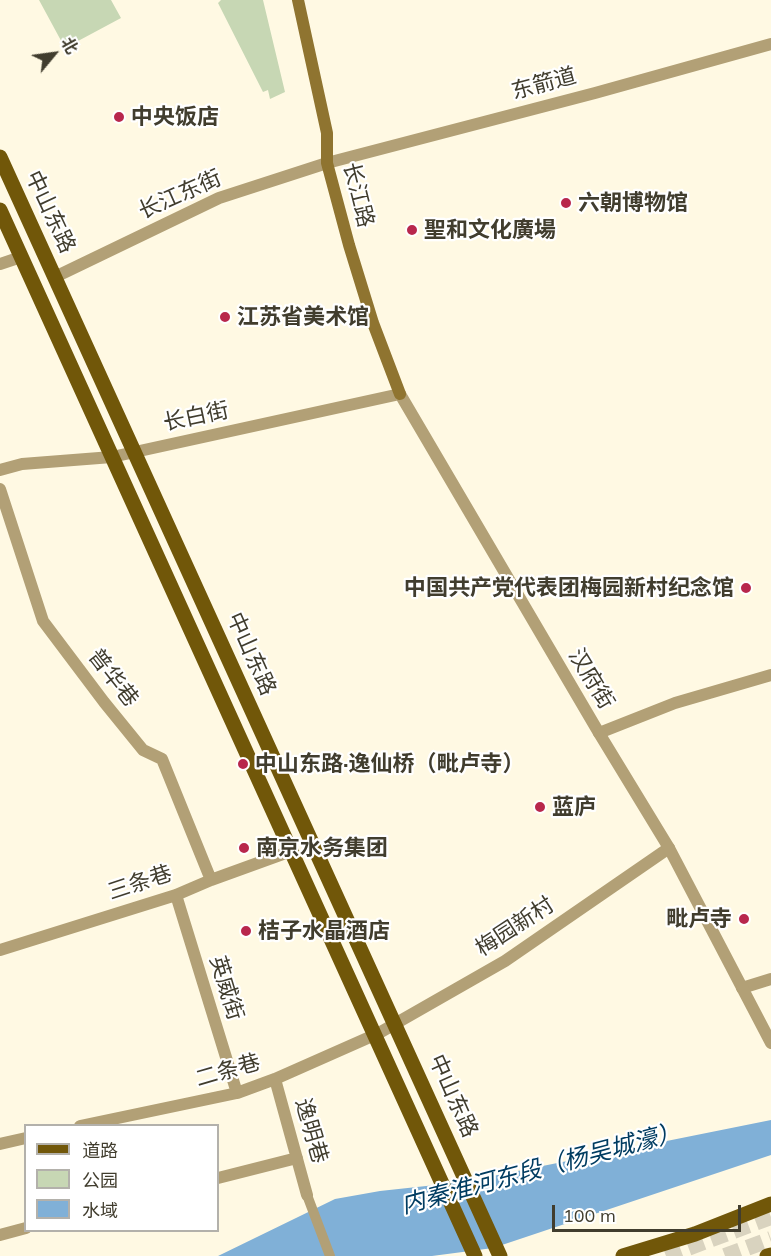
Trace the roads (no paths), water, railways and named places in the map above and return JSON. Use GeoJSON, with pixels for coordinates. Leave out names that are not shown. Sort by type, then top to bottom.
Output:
{"type":"FeatureCollection","features":[{"type":"Feature","properties":{"kind":"main road","name":"长江路"},"geometry":{"type":"LineString","coordinates":[[298,0],[327,133],[327,163],[359,278],[400,394]]}},
{"type":"Feature","properties":{"kind":"main road","name":"中山东路"},"geometry":{"type":"LineString","coordinates":[[0,157],[500,1256]]}},
{"type":"Feature","properties":{"kind":"main road","name":"中山东路"},"geometry":{"type":"LineString","coordinates":[[0,210],[291,851],[377,1034],[475,1256]]}},
{"type":"Feature","properties":{"kind":"main road"},"geometry":{"type":"LineString","coordinates":[[623,1256],[695,1234],[771,1204]]}},
{"type":"Feature","properties":{"kind":"main road"},"geometry":{"type":"LineString","coordinates":[[670,1256],[674,1247],[695,1234]]}},
{"type":"Feature","properties":{"kind":"street","name":"东箭道"},"geometry":{"type":"LineString","coordinates":[[327,163],[771,44]]}},
{"type":"Feature","properties":{"kind":"street","name":"长江东街"},"geometry":{"type":"LineString","coordinates":[[55,277],[219,198],[327,163]]}},
{"type":"Feature","properties":{"kind":"street"},"geometry":{"type":"LineString","coordinates":[[0,264],[21,257]]}},
{"type":"Feature","properties":{"kind":"street","name":"长白街"},"geometry":{"type":"LineString","coordinates":[[0,470],[22,464],[112,457],[400,394]]}},
{"type":"Feature","properties":{"kind":"street","name":"汉府街"},"geometry":{"type":"LineString","coordinates":[[400,394],[669,848],[771,1043]]}},
{"type":"Feature","properties":{"kind":"street","name":"普华巷"},"geometry":{"type":"LineString","coordinates":[[0,489],[43,621],[104,702],[144,750],[162,759],[211,880]]}},
{"type":"Feature","properties":{"kind":"street"},"geometry":{"type":"LineString","coordinates":[[599,733],[675,703],[771,675]]}},
{"type":"Feature","properties":{"kind":"street","name":"梅园新村"},"geometry":{"type":"LineString","coordinates":[[377,1034],[505,961],[669,848]]}},
{"type":"Feature","properties":{"kind":"street","name":"三条巷"},"geometry":{"type":"LineString","coordinates":[[1,947],[176,895],[291,851]]}},
{"type":"Feature","properties":{"kind":"street","name":"英威街"},"geometry":{"type":"LineString","coordinates":[[176,895],[237,1093]]}},
{"type":"Feature","properties":{"kind":"street"},"geometry":{"type":"LineString","coordinates":[[742,988],[771,979]]}},
{"type":"Feature","properties":{"kind":"street","name":"二条巷"},"geometry":{"type":"LineString","coordinates":[[85,1124],[237,1093],[275,1079],[377,1034]]}},
{"type":"Feature","properties":{"kind":"street","name":"逸明巷"},"geometry":{"type":"LineString","coordinates":[[275,1079],[307,1195]]}},
{"type":"Feature","properties":{"kind":"street"},"geometry":{"type":"LineString","coordinates":[[0,1144],[24,1138]]}},
{"type":"Feature","properties":{"kind":"street"},"geometry":{"type":"LineString","coordinates":[[219,1178],[297,1158]]}},
{"type":"Feature","properties":{"kind":"street"},"geometry":{"type":"LineString","coordinates":[[307,1195],[330,1256]]}},
{"type":"Feature","properties":{"kind":"street"},"geometry":{"type":"LineString","coordinates":[[0,1235],[24,1229]]}},
{"type":"Feature","properties":{"kind":"water","name":"内秦淮河东段（杨吴城濠）"},"geometry":{"type":"Polygon","coordinates":[[[771,1120],[771,1155],[493,1248],[432,1256],[218,1256],[335,1199],[380,1191],[463,1182],[771,1120]]]}},
{"type":"Feature","properties":{"kind":"tunnel"},"geometry":{"type":"LineString","coordinates":[[666,1256],[771,1217]]}},
{"type":"Feature","properties":{"kind":"tunnel"},"geometry":{"type":"LineString","coordinates":[[725,1256],[771,1239]]}},
{"type":"Feature","properties":{"kind":"place","name":"中央饭店"},"geometry":{"type":"Point","coordinates":[119,117]}},
{"type":"Feature","properties":{"kind":"place","name":"六朝博物馆"},"geometry":{"type":"Point","coordinates":[566,203]}},
{"type":"Feature","properties":{"kind":"place","name":"聖和文化廣場"},"geometry":{"type":"Point","coordinates":[412,230]}},
{"type":"Feature","properties":{"kind":"place","name":"江苏省美术馆"},"geometry":{"type":"Point","coordinates":[225,317]}},
{"type":"Feature","properties":{"kind":"place","name":"中国共产党代表团梅园新村纪念馆"},"geometry":{"type":"Point","coordinates":[746,588]}},
{"type":"Feature","properties":{"kind":"place","name":"中山东路·逸仙桥（毗卢寺）"},"geometry":{"type":"Point","coordinates":[243,764]}},
{"type":"Feature","properties":{"kind":"place","name":"蓝庐"},"geometry":{"type":"Point","coordinates":[540,807]}},
{"type":"Feature","properties":{"kind":"place","name":"南京水务集团"},"geometry":{"type":"Point","coordinates":[244,848]}},
{"type":"Feature","properties":{"kind":"place","name":"毗卢寺"},"geometry":{"type":"Point","coordinates":[744,919]}},
{"type":"Feature","properties":{"kind":"place","name":"桔子水晶酒店"},"geometry":{"type":"Point","coordinates":[246,931]}}]}
